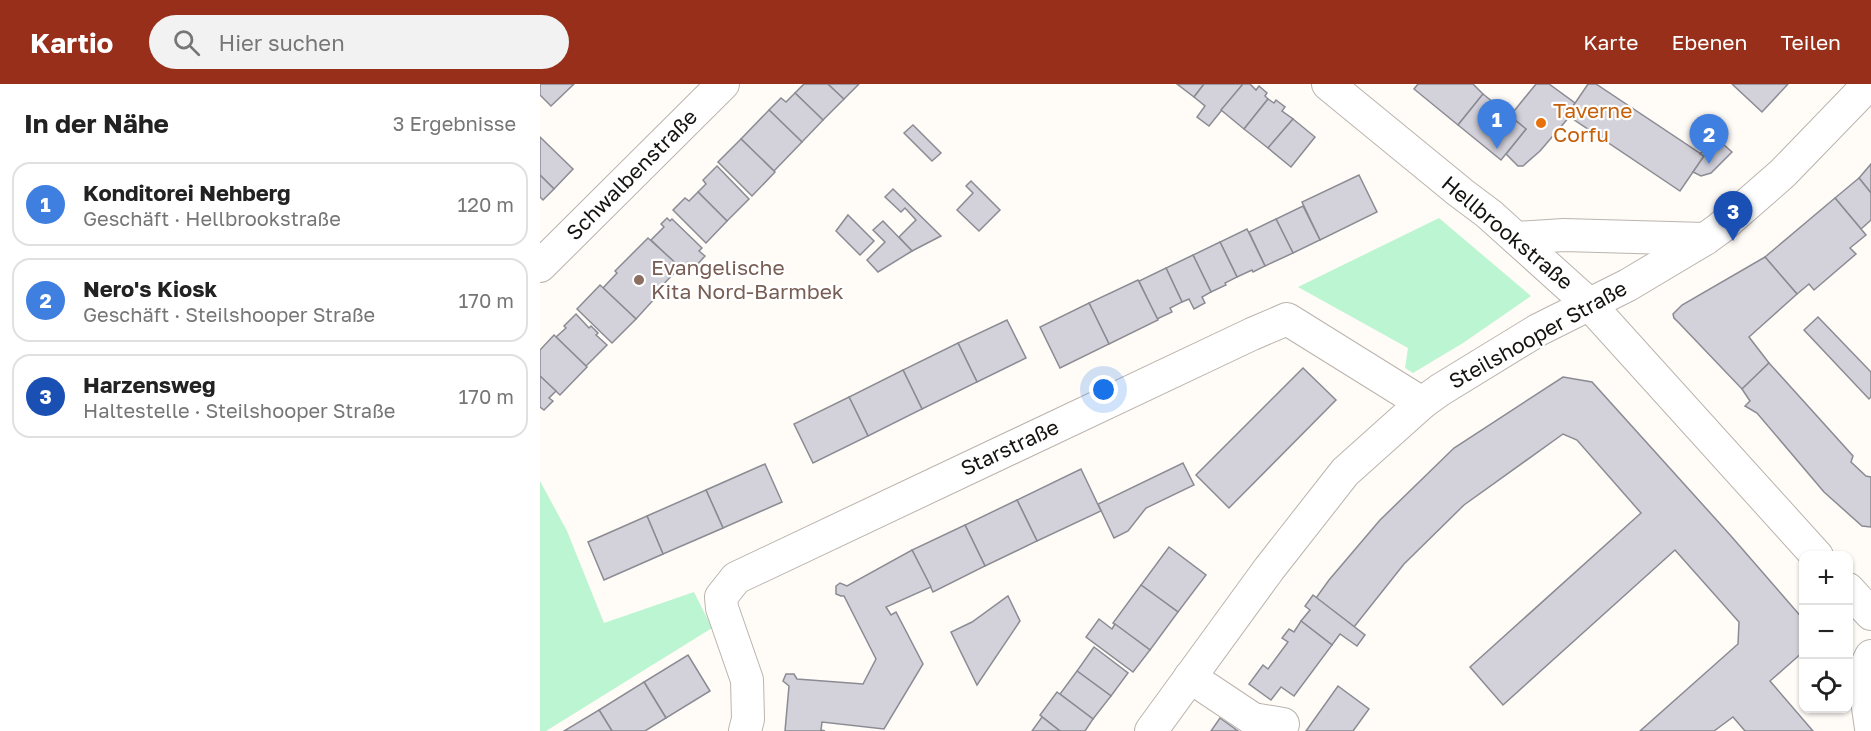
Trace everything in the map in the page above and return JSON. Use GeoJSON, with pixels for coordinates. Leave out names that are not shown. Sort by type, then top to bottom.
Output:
{"type":"FeatureCollection","features":[{"type":"Feature","properties":{"kind":"street","name":"Schwalbenstraße"},"geometry":{"type":"LineString","coordinates":[[540,266],[723,84]]}},
{"type":"Feature","properties":{"kind":"street","name":"Hellbrookstraße"},"geometry":{"type":"LineString","coordinates":[[1328,84],[1360,94],[1590,305],[1813,551]]}},
{"type":"Feature","properties":{"kind":"street","name":"Steilshooper Straße"},"geometry":{"type":"LineString","coordinates":[[1151,731],[1269,569],[1345,472],[1440,390],[1538,330],[1628,285],[1719,229],[1783,173],[1869,84]]}},
{"type":"Feature","properties":{"kind":"street"},"geometry":{"type":"LineString","coordinates":[[1516,238],[1564,235],[1705,239]]}},
{"type":"Feature","properties":{"kind":"street","name":"Starstraße"},"geometry":{"type":"LineString","coordinates":[[745,731],[748,719],[747,680],[722,608],[721,597],[736,579],[1251,333],[1287,319],[1422,404]]}},
{"type":"Feature","properties":{"kind":"street"},"geometry":{"type":"LineString","coordinates":[[1871,656],[1863,673],[1871,728]]}},
{"type":"Feature","properties":{"kind":"street"},"geometry":{"type":"LineString","coordinates":[[1190,677],[1253,719],[1283,724]]}},
{"type":"Feature","properties":{"kind":"green space"},"geometry":{"type":"Polygon","coordinates":[[[1439,218],[1531,296],[1463,343],[1413,373],[1405,368],[1408,348],[1298,287],[1439,218]]]}},
{"type":"Feature","properties":{"kind":"green space"},"geometry":{"type":"Polygon","coordinates":[[[540,481],[567,531],[604,623],[694,592],[712,628],[546,731],[540,731],[540,481]]]}},
{"type":"Feature","properties":{"kind":"building"},"geometry":{"type":"Polygon","coordinates":[[[540,84],[574,84],[551,106],[540,95],[540,84]]]}},
{"type":"Feature","properties":{"kind":"building"},"geometry":{"type":"Polygon","coordinates":[[[804,84],[828,84],[844,99],[823,120],[795,93],[804,84]]]}},
{"type":"Feature","properties":{"kind":"building"},"geometry":{"type":"Polygon","coordinates":[[[828,84],[859,84],[844,99],[828,84]]]}},
{"type":"Feature","properties":{"kind":"building"},"geometry":{"type":"Polygon","coordinates":[[[1177,84],[1204,84],[1194,97],[1177,84]]]}},
{"type":"Feature","properties":{"kind":"building"},"geometry":{"type":"Polygon","coordinates":[[[1204,84],[1243,84],[1209,126],[1197,117],[1205,106],[1194,97],[1204,84]]]}},
{"type":"Feature","properties":{"kind":"building"},"geometry":{"type":"Polygon","coordinates":[[[1243,84],[1250,84],[1256,90],[1259,86],[1267,93],[1265,96],[1268,99],[1244,129],[1221,110],[1243,84]]]}},
{"type":"Feature","properties":{"kind":"building"},"geometry":{"type":"Polygon","coordinates":[[[1418,84],[1473,84],[1483,94],[1458,125],[1414,89],[1418,84]]]}},
{"type":"Feature","properties":{"kind":"building","name":"Taverne Corfu"},"geometry":{"type":"Polygon","coordinates":[[[1536,84],[1549,84],[1575,103],[1567,115],[1570,116],[1540,151],[1523,166],[1518,166],[1506,154],[1526,129],[1510,116],[1536,84]]]}},
{"type":"Feature","properties":{"kind":"building"},"geometry":{"type":"Polygon","coordinates":[[[1588,84],[1596,84],[1704,156],[1680,191],[1567,115],[1588,84]]]}},
{"type":"Feature","properties":{"kind":"building"},"geometry":{"type":"Polygon","coordinates":[[[1732,84],[1788,84],[1762,112],[1732,84]]]}},
{"type":"Feature","properties":{"kind":"building"},"geometry":{"type":"Polygon","coordinates":[[[795,93],[823,120],[802,142],[769,110],[781,98],[786,102],[795,93]]]}},
{"type":"Feature","properties":{"kind":"building"},"geometry":{"type":"Polygon","coordinates":[[[1483,94],[1526,129],[1501,160],[1458,125],[1483,94]]]}},
{"type":"Feature","properties":{"kind":"building"},"geometry":{"type":"Polygon","coordinates":[[[1268,99],[1274,103],[1276,100],[1285,107],[1282,111],[1293,119],[1268,148],[1244,129],[1268,99]]]}},
{"type":"Feature","properties":{"kind":"building"},"geometry":{"type":"Polygon","coordinates":[[[769,110],[802,142],[774,171],[741,139],[769,110]]]}},
{"type":"Feature","properties":{"kind":"building"},"geometry":{"type":"Polygon","coordinates":[[[1293,119],[1315,137],[1291,167],[1268,148],[1293,119]]]}},
{"type":"Feature","properties":{"kind":"building"},"geometry":{"type":"Polygon","coordinates":[[[913,125],[941,153],[932,161],[904,133],[913,125]]]}},
{"type":"Feature","properties":{"kind":"building"},"geometry":{"type":"Polygon","coordinates":[[[540,137],[573,169],[554,189],[540,175],[540,137]]]}},
{"type":"Feature","properties":{"kind":"building"},"geometry":{"type":"Polygon","coordinates":[[[1715,137],[1732,152],[1711,173],[1701,176],[1693,172],[1704,156],[1700,154],[1715,137]]]}},
{"type":"Feature","properties":{"kind":"building"},"geometry":{"type":"Polygon","coordinates":[[[741,139],[775,172],[752,196],[718,162],[741,139]]]}},
{"type":"Feature","properties":{"kind":"building"},"geometry":{"type":"Polygon","coordinates":[[[1871,164],[1871,193],[1859,178],[1871,164]]]}},
{"type":"Feature","properties":{"kind":"building"},"geometry":{"type":"Polygon","coordinates":[[[717,166],[749,199],[727,221],[698,192],[706,184],[703,180],[717,166]]]}},
{"type":"Feature","properties":{"kind":"building"},"geometry":{"type":"Polygon","coordinates":[[[540,175],[554,189],[543,200],[540,197],[540,175]]]}},
{"type":"Feature","properties":{"kind":"building"},"geometry":{"type":"Polygon","coordinates":[[[1359,175],[1377,212],[1320,240],[1302,202],[1359,175]]]}},
{"type":"Feature","properties":{"kind":"building"},"geometry":{"type":"Polygon","coordinates":[[[1859,178],[1871,193],[1871,220],[1861,229],[1835,198],[1859,178]]]}},
{"type":"Feature","properties":{"kind":"building"},"geometry":{"type":"Polygon","coordinates":[[[971,181],[1000,210],[979,231],[957,210],[973,193],[966,186],[971,181]]]}},
{"type":"Feature","properties":{"kind":"building"},"geometry":{"type":"Polygon","coordinates":[[[893,189],[941,236],[912,251],[899,237],[916,220],[905,208],[901,212],[885,197],[893,189]]]}},
{"type":"Feature","properties":{"kind":"building"},"geometry":{"type":"Polygon","coordinates":[[[698,192],[727,221],[706,243],[673,210],[685,198],[689,201],[698,192]]]}},
{"type":"Feature","properties":{"kind":"building"},"geometry":{"type":"Polygon","coordinates":[[[1835,198],[1866,235],[1850,248],[1856,254],[1814,290],[1809,284],[1797,294],[1765,257],[1835,198]]]}},
{"type":"Feature","properties":{"kind":"building"},"geometry":{"type":"Polygon","coordinates":[[[1303,206],[1320,240],[1293,253],[1276,219],[1303,206]]]}},
{"type":"Feature","properties":{"kind":"building"},"geometry":{"type":"Polygon","coordinates":[[[848,215],[874,241],[860,255],[836,231],[848,215]]]}},
{"type":"Feature","properties":{"kind":"building"},"geometry":{"type":"Polygon","coordinates":[[[667,218],[670,221],[672,219],[702,248],[699,251],[705,256],[694,268],[688,262],[681,269],[651,240],[664,227],[661,224],[667,218]]]}},
{"type":"Feature","properties":{"kind":"building"},"geometry":{"type":"Polygon","coordinates":[[[1276,219],[1293,253],[1265,266],[1249,232],[1276,219]]]}},
{"type":"Feature","properties":{"kind":"building"},"geometry":{"type":"Polygon","coordinates":[[[883,221],[912,251],[878,272],[867,260],[885,242],[873,230],[883,221]]]}},
{"type":"Feature","properties":{"kind":"building"},"geometry":{"type":"Polygon","coordinates":[[[1247,229],[1265,266],[1237,277],[1220,242],[1247,229]]]}},
{"type":"Feature","properties":{"kind":"building","name":"Evangelische Kita Nord-Barmbek"},"geometry":{"type":"Polygon","coordinates":[[[648,238],[680,267],[655,293],[657,296],[636,319],[603,288],[617,273],[615,271],[648,238]]]}},
{"type":"Feature","properties":{"kind":"building"},"geometry":{"type":"Polygon","coordinates":[[[1220,242],[1237,277],[1211,292],[1193,255],[1220,242]]]}},
{"type":"Feature","properties":{"kind":"building"},"geometry":{"type":"Polygon","coordinates":[[[1193,255],[1211,292],[1202,297],[1205,303],[1194,309],[1189,299],[1182,302],[1166,268],[1193,255]]]}},
{"type":"Feature","properties":{"kind":"building"},"geometry":{"type":"Polygon","coordinates":[[[1765,257],[1797,294],[1749,337],[1769,363],[1742,389],[1674,318],[1673,314],[1682,305],[1765,257]]]}},
{"type":"Feature","properties":{"kind":"building"},"geometry":{"type":"Polygon","coordinates":[[[1166,268],[1182,302],[1170,308],[1172,312],[1157,319],[1139,281],[1166,268]]]}},
{"type":"Feature","properties":{"kind":"building"},"geometry":{"type":"Polygon","coordinates":[[[1138,280],[1158,320],[1109,344],[1089,303],[1138,280]]]}},
{"type":"Feature","properties":{"kind":"building"},"geometry":{"type":"Polygon","coordinates":[[[600,285],[636,319],[612,343],[577,309],[600,285]]]}},
{"type":"Feature","properties":{"kind":"building"},"geometry":{"type":"Polygon","coordinates":[[[1089,303],[1109,344],[1060,368],[1040,327],[1089,303]]]}},
{"type":"Feature","properties":{"kind":"building"},"geometry":{"type":"Polygon","coordinates":[[[576,314],[589,328],[591,326],[598,333],[596,335],[607,345],[586,366],[556,337],[576,314]]]}},
{"type":"Feature","properties":{"kind":"building"},"geometry":{"type":"Polygon","coordinates":[[[1818,317],[1871,372],[1871,397],[1869,399],[1804,330],[1818,317]]]}},
{"type":"Feature","properties":{"kind":"building"},"geometry":{"type":"Polygon","coordinates":[[[1007,320],[1026,358],[977,382],[958,343],[1007,320]]]}},
{"type":"Feature","properties":{"kind":"building"},"geometry":{"type":"Polygon","coordinates":[[[554,335],[587,367],[560,395],[540,376],[540,350],[554,335]]]}},
{"type":"Feature","properties":{"kind":"building"},"geometry":{"type":"Polygon","coordinates":[[[958,343],[977,382],[922,409],[903,370],[958,343]]]}},
{"type":"Feature","properties":{"kind":"building"},"geometry":{"type":"Polygon","coordinates":[[[1769,363],[1853,456],[1851,462],[1866,476],[1871,477],[1871,527],[1862,526],[1824,492],[1757,413],[1745,406],[1750,401],[1742,389],[1769,363]]]}},
{"type":"Feature","properties":{"kind":"building"},"geometry":{"type":"Polygon","coordinates":[[[1303,368],[1336,400],[1229,508],[1196,475],[1303,368]]]}},
{"type":"Feature","properties":{"kind":"building"},"geometry":{"type":"Polygon","coordinates":[[[903,370],[922,409],[868,436],[849,397],[903,370]]]}},
{"type":"Feature","properties":{"kind":"building"},"geometry":{"type":"Polygon","coordinates":[[[540,376],[556,391],[549,398],[553,401],[544,410],[540,407],[540,376]]]}},
{"type":"Feature","properties":{"kind":"building"},"geometry":{"type":"Polygon","coordinates":[[[1563,377],[1592,382],[1799,614],[1799,656],[1770,681],[1813,731],[1745,731],[1733,717],[1714,731],[1640,731],[1738,644],[1739,622],[1675,550],[1503,705],[1470,667],[1641,513],[1577,440],[1563,434],[1464,505],[1404,564],[1354,627],[1316,598],[1380,520],[1454,448],[1563,377]]]}},
{"type":"Feature","properties":{"kind":"building"},"geometry":{"type":"Polygon","coordinates":[[[849,397],[868,436],[813,463],[794,424],[849,397]]]}},
{"type":"Feature","properties":{"kind":"building"},"geometry":{"type":"Polygon","coordinates":[[[1183,463],[1194,485],[1146,508],[1128,531],[1114,538],[1098,504],[1183,463]]]}},
{"type":"Feature","properties":{"kind":"building"},"geometry":{"type":"Polygon","coordinates":[[[765,464],[782,502],[723,528],[706,490],[765,464]]]}},
{"type":"Feature","properties":{"kind":"building"},"geometry":{"type":"Polygon","coordinates":[[[1081,469],[1101,511],[1037,541],[1017,500],[1081,469]]]}},
{"type":"Feature","properties":{"kind":"building"},"geometry":{"type":"Polygon","coordinates":[[[706,490],[723,528],[663,554],[647,516],[706,490]]]}},
{"type":"Feature","properties":{"kind":"building"},"geometry":{"type":"Polygon","coordinates":[[[1017,500],[1037,541],[985,566],[965,525],[1017,500]]]}},
{"type":"Feature","properties":{"kind":"building"},"geometry":{"type":"Polygon","coordinates":[[[647,516],[663,554],[604,580],[588,542],[647,516]]]}},
{"type":"Feature","properties":{"kind":"building"},"geometry":{"type":"Polygon","coordinates":[[[965,525],[985,566],[933,592],[912,550],[965,525]]]}},
{"type":"Feature","properties":{"kind":"building"},"geometry":{"type":"Polygon","coordinates":[[[1169,547],[1206,575],[1178,612],[1141,585],[1169,547]]]}},
{"type":"Feature","properties":{"kind":"building"},"geometry":{"type":"Polygon","coordinates":[[[912,550],[931,587],[886,607],[891,615],[896,612],[923,664],[884,729],[822,722],[821,730],[825,731],[785,731],[789,686],[783,681],[786,674],[794,674],[797,679],[863,684],[876,659],[844,596],[836,594],[836,586],[840,583],[847,586],[912,550]]]}},
{"type":"Feature","properties":{"kind":"building"},"geometry":{"type":"Polygon","coordinates":[[[1141,585],[1178,612],[1150,650],[1113,623],[1141,585]]]}},
{"type":"Feature","properties":{"kind":"building"},"geometry":{"type":"Polygon","coordinates":[[[1313,595],[1365,635],[1357,646],[1340,634],[1332,645],[1301,621],[1310,610],[1305,606],[1313,595]]]}},
{"type":"Feature","properties":{"kind":"building"},"geometry":{"type":"Polygon","coordinates":[[[1008,596],[1020,621],[977,685],[951,632],[972,622],[1008,596]]]}},
{"type":"Feature","properties":{"kind":"building"},"geometry":{"type":"Polygon","coordinates":[[[1099,619],[1112,629],[1115,624],[1150,650],[1133,672],[1086,637],[1099,619]]]}},
{"type":"Feature","properties":{"kind":"building"},"geometry":{"type":"Polygon","coordinates":[[[1301,621],[1332,645],[1294,696],[1281,687],[1271,700],[1249,684],[1263,665],[1268,669],[1288,642],[1282,638],[1289,629],[1294,632],[1301,621]]]}},
{"type":"Feature","properties":{"kind":"building"},"geometry":{"type":"Polygon","coordinates":[[[1094,647],[1128,673],[1111,696],[1077,671],[1094,647]]]}},
{"type":"Feature","properties":{"kind":"building"},"geometry":{"type":"Polygon","coordinates":[[[688,655],[710,691],[666,718],[644,682],[688,655]]]}},
{"type":"Feature","properties":{"kind":"building"},"geometry":{"type":"Polygon","coordinates":[[[1077,671],[1111,696],[1093,719],[1060,694],[1077,671]]]}},
{"type":"Feature","properties":{"kind":"building"},"geometry":{"type":"Polygon","coordinates":[[[644,682],[666,718],[645,731],[612,731],[599,710],[644,682]]]}},
{"type":"Feature","properties":{"kind":"building"},"geometry":{"type":"Polygon","coordinates":[[[1338,686],[1369,709],[1353,731],[1306,731],[1338,686]]]}},
{"type":"Feature","properties":{"kind":"building"},"geometry":{"type":"Polygon","coordinates":[[[1057,692],[1093,719],[1085,731],[1060,731],[1040,715],[1057,692]]]}},
{"type":"Feature","properties":{"kind":"building"},"geometry":{"type":"Polygon","coordinates":[[[599,710],[612,731],[564,731],[599,710]]]}},
{"type":"Feature","properties":{"kind":"building"},"geometry":{"type":"Polygon","coordinates":[[[1042,717],[1060,731],[1032,731],[1042,717]]]}},
{"type":"Feature","properties":{"kind":"building"},"geometry":{"type":"Polygon","coordinates":[[[1220,718],[1238,731],[1211,731],[1220,718]]]}},
{"type":"Feature","properties":{"kind":"place","name":"Taverne Corfu"},"geometry":{"type":"Point","coordinates":[1541,123]}},
{"type":"Feature","properties":{"kind":"place","name":"Konditorei Nehberg"},"geometry":{"type":"Point","coordinates":[1497,149]}},
{"type":"Feature","properties":{"kind":"place","name":"Nero's Kiosk"},"geometry":{"type":"Point","coordinates":[1709,164]}},
{"type":"Feature","properties":{"kind":"place","name":"Harzensweg"},"geometry":{"type":"Point","coordinates":[1733,241]}},
{"type":"Feature","properties":{"kind":"place","name":"Evangelische Kita Nord-Barmbek"},"geometry":{"type":"Point","coordinates":[639,280]}}]}
